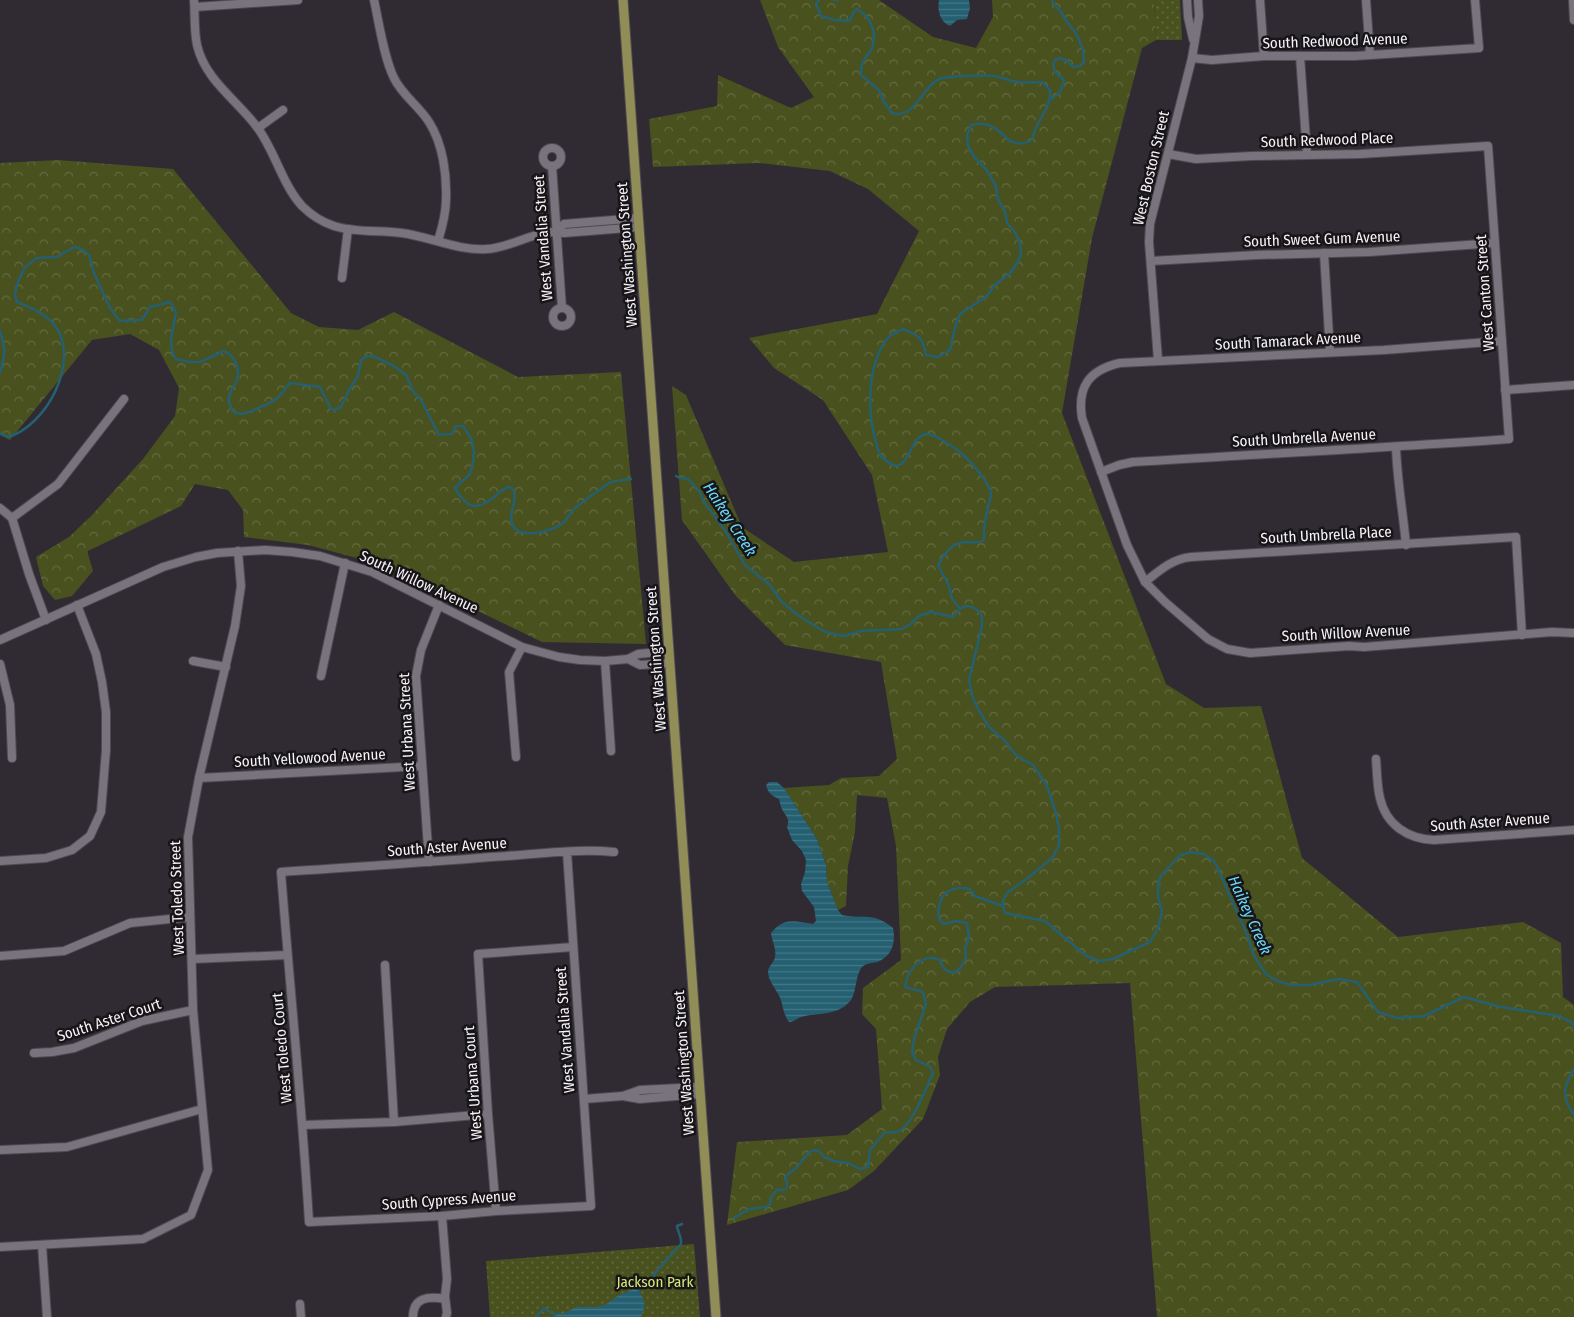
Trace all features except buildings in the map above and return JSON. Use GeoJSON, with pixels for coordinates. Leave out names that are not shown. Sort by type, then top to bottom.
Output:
{"type":"FeatureCollection","features":[{"type":"Feature","properties":{"kind":"main road","name":"West Washington Street"},"geometry":{"type":"LineString","coordinates":[[623,0],[716,1317]]}},
{"type":"Feature","properties":{"kind":"street"},"geometry":{"type":"LineString","coordinates":[[298,0],[194,3],[197,44],[205,67],[212,78],[258,128],[271,149],[289,186],[301,204],[316,218],[348,229],[400,232],[470,250],[490,249],[557,231],[564,233],[639,223]]}},
{"type":"Feature","properties":{"kind":"street"},"geometry":{"type":"LineString","coordinates":[[374,0],[392,75],[403,92],[429,122],[435,132],[440,148],[446,200],[438,241]]}},
{"type":"Feature","properties":{"kind":"street","name":"West Boston Street"},"geometry":{"type":"LineString","coordinates":[[1187,0],[1188,17],[1194,44]]}},
{"type":"Feature","properties":{"kind":"street","name":"West Boston Street"},"geometry":{"type":"LineString","coordinates":[[1158,360],[1150,224],[1192,58],[1199,16],[1198,0]]}},
{"type":"Feature","properties":{"kind":"street"},"geometry":{"type":"LineString","coordinates":[[1260,0],[1264,56]]}},
{"type":"Feature","properties":{"kind":"street"},"geometry":{"type":"LineString","coordinates":[[1366,0],[1370,55]]}},
{"type":"Feature","properties":{"kind":"street","name":"South Redwood Avenue"},"geometry":{"type":"LineString","coordinates":[[1192,58],[1212,60],[1264,56],[1370,55],[1479,48],[1476,0]]}},
{"type":"Feature","properties":{"kind":"street"},"geometry":{"type":"LineString","coordinates":[[1572,0],[1574,20]]}},
{"type":"Feature","properties":{"kind":"street"},"geometry":{"type":"LineString","coordinates":[[1300,56],[1307,155]]}},
{"type":"Feature","properties":{"kind":"street"},"geometry":{"type":"LineString","coordinates":[[258,128],[283,110]]}},
{"type":"Feature","properties":{"kind":"street","name":"South Redwood Place"},"geometry":{"type":"LineString","coordinates":[[1168,154],[1196,159],[1360,154],[1488,146]]}},
{"type":"Feature","properties":{"kind":"street","name":"West Canton Street"},"geometry":{"type":"LineString","coordinates":[[1488,146],[1509,439]]}},
{"type":"Feature","properties":{"kind":"street","name":"West Vandalia Street"},"geometry":{"type":"LineString","coordinates":[[552,166],[562,308]]}},
{"type":"Feature","properties":{"kind":"street"},"geometry":{"type":"LineString","coordinates":[[342,278],[348,229]]}},
{"type":"Feature","properties":{"kind":"street","name":"South Sweet Gum Avenue"},"geometry":{"type":"LineString","coordinates":[[1151,261],[1257,255],[1393,251],[1495,243]]}},
{"type":"Feature","properties":{"kind":"street"},"geometry":{"type":"LineString","coordinates":[[1324,253],[1330,352]]}},
{"type":"Feature","properties":{"kind":"street","name":"South Tamarack Avenue"},"geometry":{"type":"LineString","coordinates":[[1101,472],[1082,418],[1080,396],[1084,386],[1091,377],[1099,370],[1113,365],[1158,360],[1384,350],[1502,341]]}},
{"type":"Feature","properties":{"kind":"street"},"geometry":{"type":"LineString","coordinates":[[1505,390],[1574,385]]}},
{"type":"Feature","properties":{"kind":"street"},"geometry":{"type":"LineString","coordinates":[[12,518],[58,484],[124,399]]}},
{"type":"Feature","properties":{"kind":"street","name":"South Umbrella Avenue"},"geometry":{"type":"LineString","coordinates":[[1101,472],[1133,462],[1509,439]]}},
{"type":"Feature","properties":{"kind":"street"},"geometry":{"type":"LineString","coordinates":[[1396,447],[1397,478],[1403,511],[1406,545]]}},
{"type":"Feature","properties":{"kind":"street"},"geometry":{"type":"LineString","coordinates":[[1101,472],[1127,545],[1145,582]]}},
{"type":"Feature","properties":{"kind":"street"},"geometry":{"type":"LineString","coordinates":[[0,508],[12,518],[29,574],[46,620]]}},
{"type":"Feature","properties":{"kind":"street","name":"South Umbrella Place"},"geometry":{"type":"LineString","coordinates":[[1145,582],[1169,563],[1186,558],[1516,538],[1522,635]]}},
{"type":"Feature","properties":{"kind":"street","name":"South Willow Avenue"},"geometry":{"type":"LineString","coordinates":[[0,640],[163,567],[196,557],[238,551],[292,552],[320,556],[345,563],[372,572],[522,647],[559,657],[605,661],[628,659],[638,654],[669,651]]}},
{"type":"Feature","properties":{"kind":"street","name":"West Toledo Street"},"geometry":{"type":"LineString","coordinates":[[42,1244],[143,1239],[191,1215],[208,1170],[193,1010],[188,837],[198,778],[235,626],[241,586],[238,551]]}},
{"type":"Feature","properties":{"kind":"street"},"geometry":{"type":"LineString","coordinates":[[321,676],[345,563]]}},
{"type":"Feature","properties":{"kind":"street","name":"South Willow Avenue"},"geometry":{"type":"LineString","coordinates":[[1145,582],[1208,639],[1238,652],[1250,653],[1349,646],[1364,647],[1566,632],[1574,633]]}},
{"type":"Feature","properties":{"kind":"street","name":"West Urbana Street"},"geometry":{"type":"LineString","coordinates":[[429,862],[416,676],[421,650],[439,605]]}},
{"type":"Feature","properties":{"kind":"street"},"geometry":{"type":"LineString","coordinates":[[0,861],[46,858],[72,850],[90,836],[101,812],[106,750],[106,712],[96,654],[77,606]]}},
{"type":"Feature","properties":{"kind":"street"},"geometry":{"type":"LineString","coordinates":[[516,757],[509,672],[522,647]]}},
{"type":"Feature","properties":{"kind":"street","name":"South Willow Avenue"},"geometry":{"type":"LineString","coordinates":[[628,659],[640,665],[670,663]]}},
{"type":"Feature","properties":{"kind":"street"},"geometry":{"type":"LineString","coordinates":[[193,661],[226,667]]}},
{"type":"Feature","properties":{"kind":"street"},"geometry":{"type":"LineString","coordinates":[[605,661],[611,751]]}},
{"type":"Feature","properties":{"kind":"street"},"geometry":{"type":"LineString","coordinates":[[0,664],[10,705],[12,758]]}},
{"type":"Feature","properties":{"kind":"street","name":"South Aster Avenue"},"geometry":{"type":"LineString","coordinates":[[1376,759],[1378,790],[1382,807],[1392,822],[1409,835],[1424,840],[1434,840],[1574,830]]}},
{"type":"Feature","properties":{"kind":"street","name":"South Yellowood Avenue"},"geometry":{"type":"LineString","coordinates":[[198,778],[422,766]]}},
{"type":"Feature","properties":{"kind":"street","name":"South Aster Avenue"},"geometry":{"type":"LineString","coordinates":[[281,872],[597,850],[614,852]]}},
{"type":"Feature","properties":{"kind":"street","name":"West Vandalia Street"},"geometry":{"type":"LineString","coordinates":[[567,852],[591,1206]]}},
{"type":"Feature","properties":{"kind":"street","name":"West Toledo Court"},"geometry":{"type":"LineString","coordinates":[[281,872],[303,1124],[309,1222]]}},
{"type":"Feature","properties":{"kind":"street"},"geometry":{"type":"LineString","coordinates":[[0,956],[64,951],[130,923],[190,917]]}},
{"type":"Feature","properties":{"kind":"street","name":"West Urbana Court"},"geometry":{"type":"LineString","coordinates":[[496,1211],[478,954],[573,947]]}},
{"type":"Feature","properties":{"kind":"street"},"geometry":{"type":"LineString","coordinates":[[192,960],[287,955]]}},
{"type":"Feature","properties":{"kind":"street"},"geometry":{"type":"LineString","coordinates":[[385,964],[394,1122]]}},
{"type":"Feature","properties":{"kind":"street","name":"South Aster Court"},"geometry":{"type":"LineString","coordinates":[[34,1054],[74,1048],[142,1021],[193,1010]]}},
{"type":"Feature","properties":{"kind":"street"},"geometry":{"type":"LineString","coordinates":[[584,1099],[623,1096],[640,1099],[699,1091]]}},
{"type":"Feature","properties":{"kind":"street"},"geometry":{"type":"LineString","coordinates":[[0,1150],[67,1147],[202,1109]]}},
{"type":"Feature","properties":{"kind":"street"},"geometry":{"type":"LineString","coordinates":[[303,1124],[394,1122],[488,1114]]}},
{"type":"Feature","properties":{"kind":"street","name":"South Cypress Avenue"},"geometry":{"type":"LineString","coordinates":[[309,1222],[442,1216],[591,1206]]}},
{"type":"Feature","properties":{"kind":"street"},"geometry":{"type":"LineString","coordinates":[[442,1216],[447,1279],[446,1317]]}},
{"type":"Feature","properties":{"kind":"street"},"geometry":{"type":"LineString","coordinates":[[0,1247],[42,1244],[47,1317]]}},
{"type":"Feature","properties":{"kind":"street"},"geometry":{"type":"LineString","coordinates":[[413,1317],[414,1306],[423,1299],[436,1297],[445,1299]]}},
{"type":"Feature","properties":{"kind":"street"},"geometry":{"type":"LineString","coordinates":[[300,1304],[301,1317]]}},
{"type":"Feature","properties":{"kind":"green space"},"geometry":{"type":"Polygon","coordinates":[[[760,0],[879,0],[933,37],[976,48],[993,17],[992,0],[1154,0],[1156,40],[1142,48],[1092,238],[1062,413],[1166,684],[1204,708],[1261,706],[1302,858],[1398,937],[1523,922],[1561,943],[1563,997],[1574,1005],[1574,1317],[1157,1317],[1130,983],[995,987],[970,1002],[947,1029],[938,1057],[940,1075],[923,1119],[874,1171],[848,1190],[727,1225],[737,1142],[847,1135],[882,1109],[876,1029],[862,1014],[863,988],[901,960],[896,846],[887,798],[857,795],[855,832],[848,866],[846,906],[838,910],[827,882],[826,865],[817,839],[784,788],[829,785],[841,778],[879,776],[897,759],[881,662],[785,645],[735,595],[682,520],[672,386],[686,395],[742,527],[794,562],[888,552],[872,475],[823,400],[774,368],[749,338],[877,314],[919,231],[868,189],[830,171],[759,163],[653,167],[649,119],[717,106],[718,75],[791,108],[814,97],[778,47],[760,0]]]}},
{"type":"Feature","properties":{"kind":"green space"},"geometry":{"type":"Polygon","coordinates":[[[1154,0],[1180,0],[1182,40],[1156,40],[1154,0]]]}},
{"type":"Feature","properties":{"kind":"green space"},"geometry":{"type":"Polygon","coordinates":[[[58,160],[173,169],[291,313],[319,327],[358,330],[394,312],[518,377],[621,372],[646,644],[542,642],[383,565],[308,545],[244,537],[243,510],[228,490],[195,484],[181,506],[88,551],[93,571],[72,596],[55,600],[43,586],[36,557],[69,537],[92,515],[143,459],[175,416],[179,388],[159,350],[130,334],[92,340],[10,440],[0,435],[0,163],[58,160]]]}},
{"type":"Feature","properties":{"kind":"green space","name":"Jackson Park"},"geometry":{"type":"Polygon","coordinates":[[[694,1244],[700,1317],[490,1317],[486,1261],[694,1244]]]}},
{"type":"Feature","properties":{"kind":"water"},"geometry":{"type":"Polygon","coordinates":[[[939,0],[969,0],[970,8],[967,19],[957,20],[950,26],[944,22],[938,8],[939,0]]]}},
{"type":"Feature","properties":{"kind":"water"},"geometry":{"type":"Polygon","coordinates":[[[769,782],[777,782],[784,788],[817,839],[826,865],[827,882],[838,910],[842,915],[879,919],[893,928],[894,933],[892,948],[886,957],[862,967],[853,996],[846,1005],[834,1012],[801,1017],[791,1022],[786,1017],[781,1000],[768,975],[768,969],[774,960],[775,953],[771,933],[780,924],[785,922],[795,921],[813,924],[816,921],[814,907],[802,891],[801,884],[806,860],[802,851],[792,840],[787,827],[788,819],[779,799],[768,790],[766,785],[769,782]]]}},
{"type":"Feature","properties":{"kind":"water"},"geometry":{"type":"Polygon","coordinates":[[[636,1288],[644,1302],[641,1317],[553,1317],[558,1312],[562,1314],[577,1307],[605,1305],[619,1295],[636,1288]]]}},
{"type":"Feature","properties":{"kind":"waterway"},"geometry":{"type":"LineString","coordinates":[[819,0],[816,4],[821,16],[835,20],[850,21],[857,9],[870,22],[874,33],[873,44],[862,63],[861,75],[879,90],[884,102],[892,113],[900,114],[906,112],[933,83],[943,78],[996,76],[1015,82],[1042,82],[1050,90],[1048,105],[1032,140],[1015,143],[991,126],[982,124],[971,125],[967,135],[968,146],[975,158],[986,169],[996,186],[998,200],[1005,211],[1007,223],[1015,232],[1020,244],[1021,254],[1018,262],[1011,272],[996,284],[986,297],[960,314],[950,350],[938,357],[926,355],[922,341],[913,333],[903,329],[887,339],[880,350],[872,375],[871,417],[877,448],[881,456],[891,464],[898,465],[907,457],[920,436],[931,435],[960,452],[988,485],[991,496],[985,523],[984,540],[980,542],[963,542],[950,548],[938,565],[949,586],[952,599],[960,608]]}},
{"type":"Feature","properties":{"kind":"waterway"},"geometry":{"type":"LineString","coordinates":[[1051,99],[1060,91],[1064,80],[1056,73],[1053,66],[1055,60],[1060,58],[1066,60],[1073,67],[1080,66],[1084,62],[1083,50],[1076,33],[1052,0]]}},
{"type":"Feature","properties":{"kind":"waterway","name":"Haikey Creek"},"geometry":{"type":"LineString","coordinates":[[0,433],[8,437],[22,431],[35,420],[46,407],[55,391],[61,375],[64,358],[62,342],[56,327],[43,315],[17,302],[15,295],[17,284],[25,267],[37,258],[57,257],[74,247],[82,249],[89,255],[94,273],[110,308],[120,321],[142,320],[150,307],[170,302],[176,312],[171,339],[172,351],[176,359],[200,362],[224,351],[230,355],[235,361],[238,372],[229,398],[231,407],[236,413],[248,412],[272,402],[281,395],[290,383],[320,387],[331,409],[334,410],[341,407],[358,376],[361,360],[367,356],[375,357],[394,366],[406,375],[413,391],[421,400],[439,435],[452,434],[456,426],[463,426],[472,440],[474,452],[470,474],[455,488],[463,500],[471,505],[481,505],[510,487],[514,490],[511,521],[516,529],[521,532],[536,533],[558,526],[565,521],[575,508],[609,483],[631,479]]}},
{"type":"Feature","properties":{"kind":"waterway","name":"Haikey Creek"},"geometry":{"type":"LineString","coordinates":[[0,331],[4,352],[0,373]]}},
{"type":"Feature","properties":{"kind":"waterway","name":"Haikey Creek"},"geometry":{"type":"LineString","coordinates":[[676,476],[688,479],[700,492],[704,502],[726,532],[745,565],[770,585],[781,601],[799,616],[825,632],[844,636],[860,631],[902,629],[919,616],[931,612],[953,617],[961,608],[967,606],[976,609],[981,614],[982,626],[969,680],[972,695],[989,727],[1004,740],[1016,755],[1033,765],[1047,786],[1059,828],[1059,845],[1053,857],[1007,893],[1003,901],[1005,913],[1045,921],[1085,955],[1099,961],[1113,959],[1150,942],[1158,928],[1162,912],[1158,897],[1160,877],[1179,856],[1190,852],[1204,854],[1215,862],[1248,937],[1253,954],[1266,974],[1275,980],[1291,985],[1309,985],[1339,979],[1357,982],[1378,1012],[1397,1018],[1424,1016],[1464,997],[1501,1007],[1560,1016],[1572,1023],[1574,1027]]}},
{"type":"Feature","properties":{"kind":"waterway","name":"Haikey Creek"},"geometry":{"type":"LineString","coordinates":[[734,1218],[749,1209],[766,1207],[770,1204],[771,1197],[777,1190],[787,1188],[786,1176],[813,1150],[819,1151],[824,1157],[848,1163],[860,1169],[868,1167],[870,1150],[885,1132],[897,1132],[903,1129],[918,1106],[933,1073],[930,1067],[916,1060],[912,1052],[914,1039],[926,1004],[923,992],[905,987],[906,981],[916,964],[927,958],[940,960],[945,969],[954,973],[961,967],[966,957],[965,948],[969,937],[967,923],[956,921],[944,924],[939,919],[939,904],[950,890],[962,888],[970,889],[975,896],[1003,906]]}},
{"type":"Feature","properties":{"kind":"waterway","name":"Haikey Creek"},"geometry":{"type":"LineString","coordinates":[[1574,1069],[1565,1092],[1565,1097],[1574,1115]]}},
{"type":"Feature","properties":{"kind":"waterway","name":"Haikey Creek"},"geometry":{"type":"LineString","coordinates":[[652,1278],[681,1244],[677,1226],[682,1224]]}},
{"type":"Feature","properties":{"kind":"waterway","name":"Haikey Creek"},"geometry":{"type":"LineString","coordinates":[[536,1317],[544,1308],[555,1315]]}}]}
